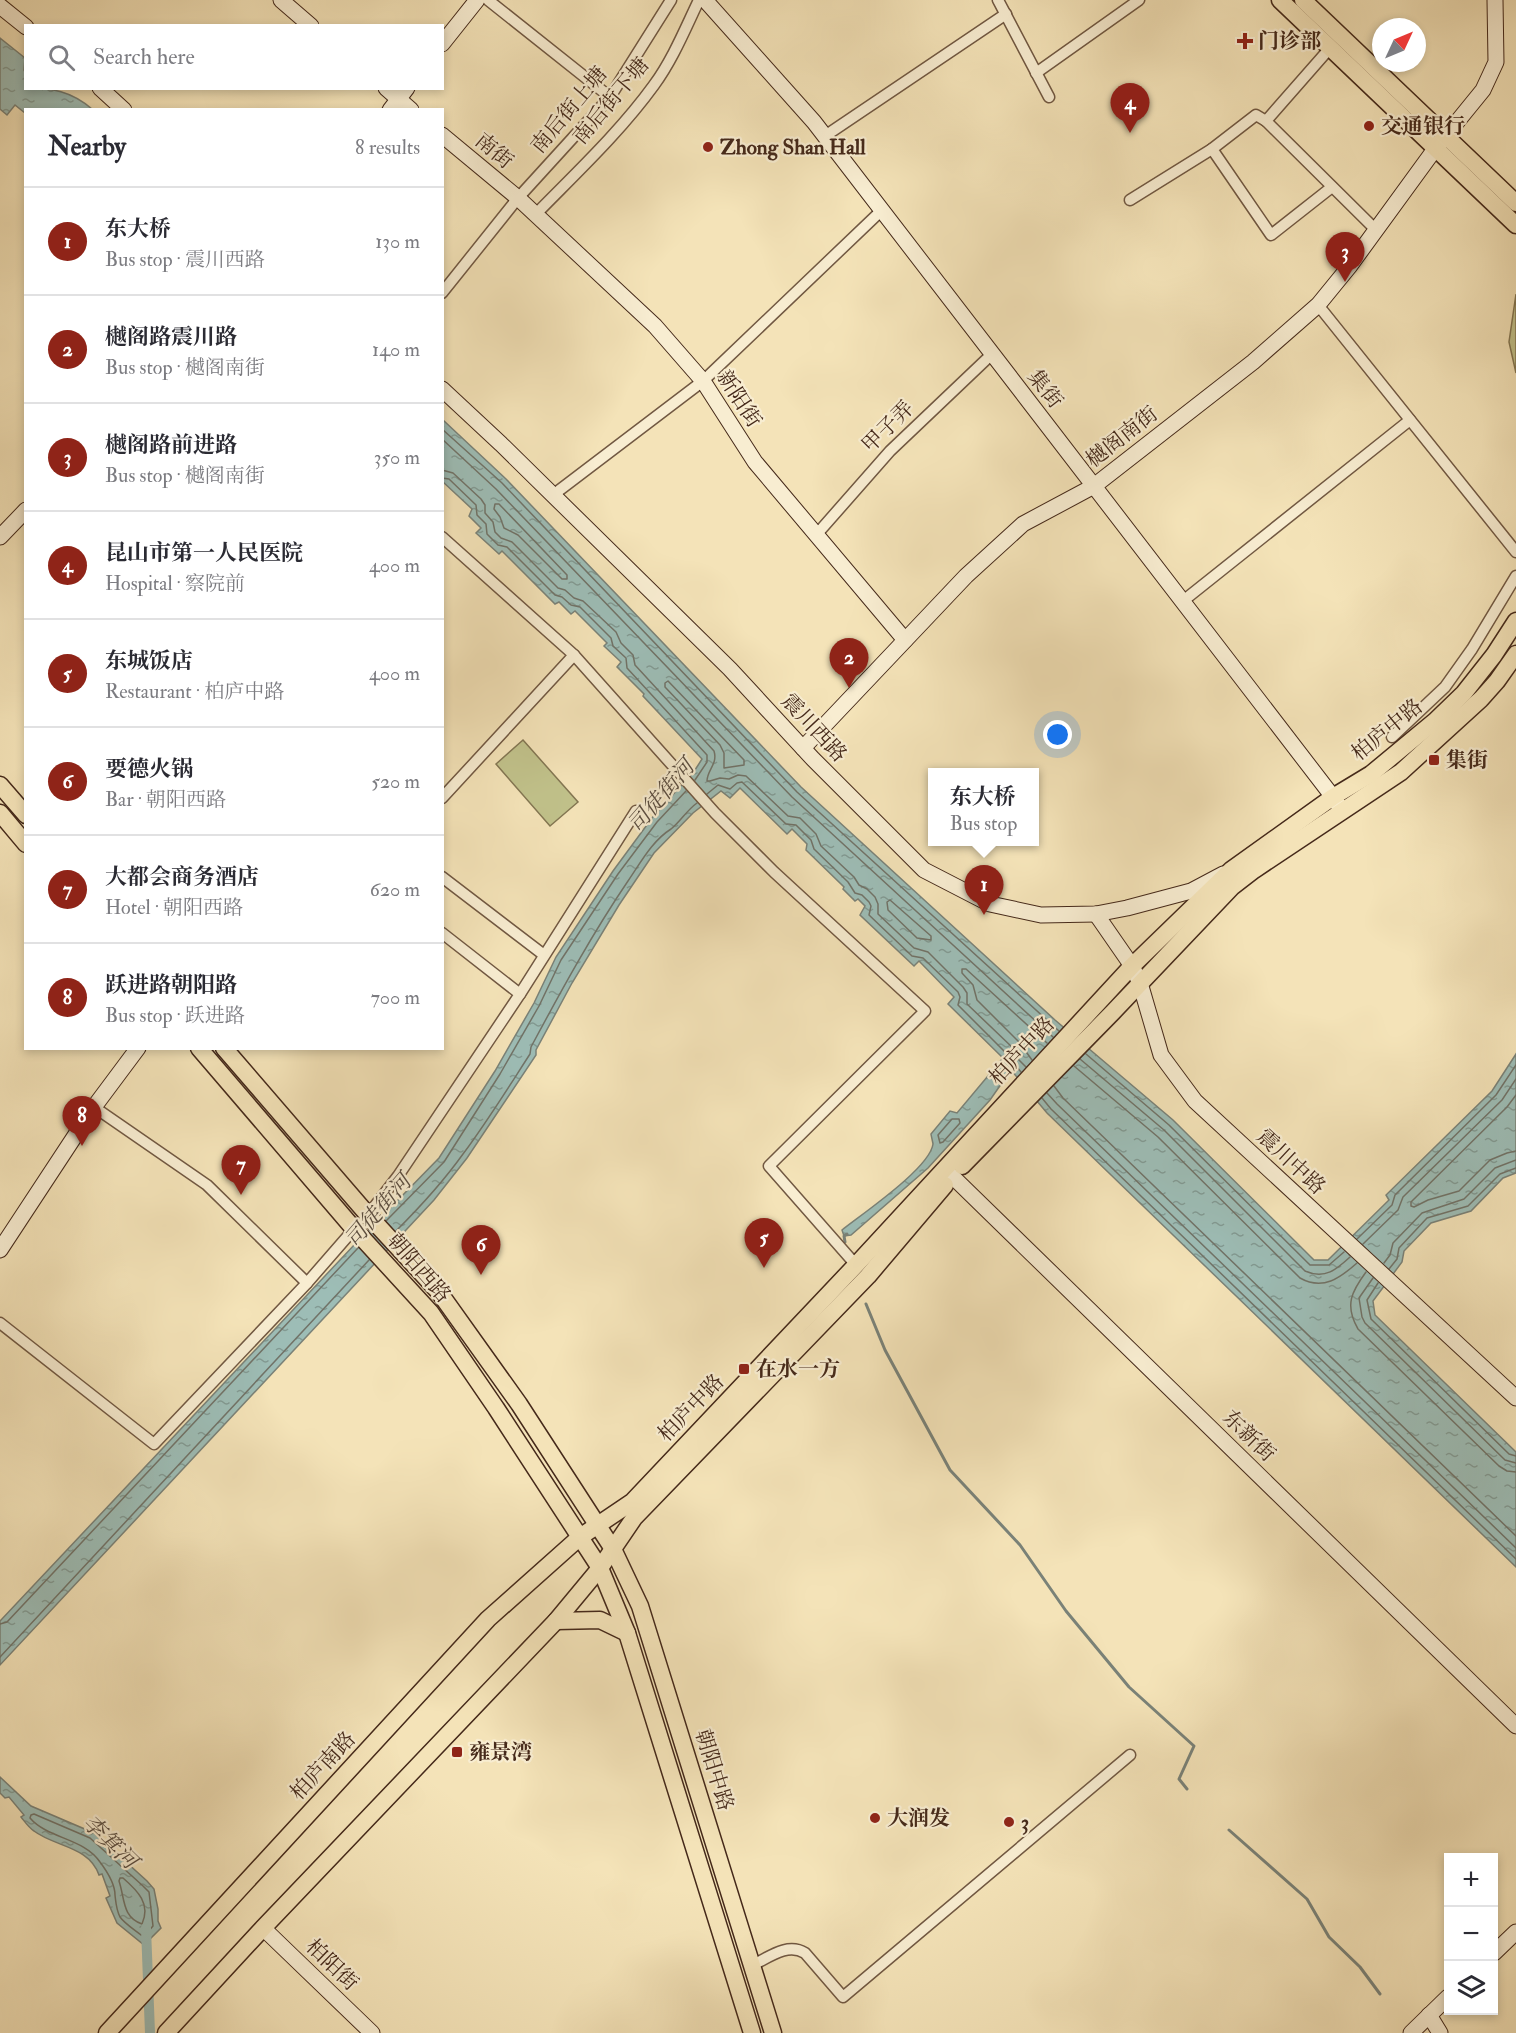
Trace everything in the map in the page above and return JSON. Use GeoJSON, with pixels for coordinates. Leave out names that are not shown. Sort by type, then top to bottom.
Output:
{"type":"FeatureCollection","features":[{"type":"Feature","properties":{"kind":"main road"},"geometry":{"type":"LineString","coordinates":[[1280,0],[1330,48],[1440,143],[1516,203]]}},
{"type":"Feature","properties":{"kind":"main road"},"geometry":{"type":"LineString","coordinates":[[1303,0],[1516,225]]}},
{"type":"Feature","properties":{"kind":"main road","name":"柏庐中路"},"geometry":{"type":"LineString","coordinates":[[1107,1007],[1132,966],[1231,870],[1333,797],[1371,774],[1402,750],[1457,700],[1494,654],[1516,621]]}},
{"type":"Feature","properties":{"kind":"main road","name":"柏庐中路"},"geometry":{"type":"LineString","coordinates":[[580,1537],[632,1502],[856,1265],[1107,1007],[1140,983],[1232,888],[1254,870],[1401,772],[1445,734],[1497,681],[1516,654]]}},
{"type":"Feature","properties":{"kind":"main road"},"geometry":{"type":"LineString","coordinates":[[0,785],[24,813]]}},
{"type":"Feature","properties":{"kind":"main road"},"geometry":{"type":"LineString","coordinates":[[0,813],[24,842]]}},
{"type":"Feature","properties":{"kind":"main road","name":"朝阳西路"},"geometry":{"type":"LineString","coordinates":[[201,1050],[357,1232],[431,1313],[580,1537]]}},
{"type":"Feature","properties":{"kind":"main road","name":"朝阳西路"},"geometry":{"type":"LineString","coordinates":[[226,1050],[371,1218],[439,1292],[519,1404],[598,1526]]}},
{"type":"Feature","properties":{"kind":"main road","name":"柏庐中路"},"geometry":{"type":"LineString","coordinates":[[600,1568],[634,1518],[868,1276],[1006,1111]]}},
{"type":"Feature","properties":{"kind":"main road","name":"朝阳中路"},"geometry":{"type":"LineString","coordinates":[[598,1526],[613,1549],[640,1606],[751,1966],[774,2033]]}},
{"type":"Feature","properties":{"kind":"main road","name":"朝阳中路"},"geometry":{"type":"LineString","coordinates":[[580,1537],[600,1568],[627,1633],[752,2033]]}},
{"type":"Feature","properties":{"kind":"main road","name":"柏庐南路"},"geometry":{"type":"LineString","coordinates":[[107,2033],[488,1620],[580,1537]]}},
{"type":"Feature","properties":{"kind":"main road"},"geometry":{"type":"LineString","coordinates":[[169,2030],[263,1928],[556,1621],[600,1568]]}},
{"type":"Feature","properties":{"kind":"main road"},"geometry":{"type":"LineString","coordinates":[[556,1621],[600,1620],[627,1633]]}},
{"type":"Feature","properties":{"kind":"street"},"geometry":{"type":"LineString","coordinates":[[281,0],[309,24]]}},
{"type":"Feature","properties":{"kind":"street"},"geometry":{"type":"LineString","coordinates":[[444,41],[477,0]]}},
{"type":"Feature","properties":{"kind":"street"},"geometry":{"type":"LineString","coordinates":[[488,0],[610,97]]}},
{"type":"Feature","properties":{"kind":"street","name":"南后街上塘"},"geometry":{"type":"LineString","coordinates":[[444,290],[518,198],[610,97],[671,0]]}},
{"type":"Feature","properties":{"kind":"street","name":"南后街下塘"},"geometry":{"type":"LineString","coordinates":[[536,214],[643,100],[678,46],[699,0]]}},
{"type":"Feature","properties":{"kind":"street","name":"集街"},"geometry":{"type":"LineString","coordinates":[[705,0],[825,136],[1333,797],[1342,812]]}},
{"type":"Feature","properties":{"kind":"street"},"geometry":{"type":"LineString","coordinates":[[998,0],[1048,97]]}},
{"type":"Feature","properties":{"kind":"street"},"geometry":{"type":"LineString","coordinates":[[1036,73],[1138,0]]}},
{"type":"Feature","properties":{"kind":"street","name":"樾阁南街"},"geometry":{"type":"LineString","coordinates":[[803,748],[966,576],[1023,524],[1094,486],[1253,362],[1318,305],[1349,267],[1440,143],[1483,90],[1496,62],[1495,0]]}},
{"type":"Feature","properties":{"kind":"street"},"geometry":{"type":"LineString","coordinates":[[0,6],[24,25]]}},
{"type":"Feature","properties":{"kind":"street"},"geometry":{"type":"LineString","coordinates":[[825,136],[1006,14]]}},
{"type":"Feature","properties":{"kind":"street"},"geometry":{"type":"LineString","coordinates":[[1266,121],[1330,48]]}},
{"type":"Feature","properties":{"kind":"street"},"geometry":{"type":"LineString","coordinates":[[102,90],[122,108]]}},
{"type":"Feature","properties":{"kind":"street"},"geometry":{"type":"LineString","coordinates":[[1130,200],[1212,149],[1256,115],[1266,121],[1375,229]]}},
{"type":"Feature","properties":{"kind":"street","name":"南街"},"geometry":{"type":"LineString","coordinates":[[444,137],[518,198]]}},
{"type":"Feature","properties":{"kind":"street"},"geometry":{"type":"LineString","coordinates":[[1212,149],[1271,235],[1332,187]]}},
{"type":"Feature","properties":{"kind":"street","name":"新阳街"},"geometry":{"type":"LineString","coordinates":[[518,198],[655,326],[703,381],[754,462],[905,640]]}},
{"type":"Feature","properties":{"kind":"street"},"geometry":{"type":"LineString","coordinates":[[553,495],[703,381],[882,210]]}},
{"type":"Feature","properties":{"kind":"street"},"geometry":{"type":"LineString","coordinates":[[1318,305],[1516,552]]}},
{"type":"Feature","properties":{"kind":"street","name":"甲子弄"},"geometry":{"type":"LineString","coordinates":[[817,534],[890,451],[992,354]]}},
{"type":"Feature","properties":{"kind":"street","name":"震川西路"},"geometry":{"type":"LineString","coordinates":[[444,391],[730,669],[803,748],[924,870],[990,904],[1041,915],[1096,914],[1127,908],[1191,891],[1231,870]]}},
{"type":"Feature","properties":{"kind":"street"},"geometry":{"type":"LineString","coordinates":[[1183,601],[1410,420]]}},
{"type":"Feature","properties":{"kind":"street"},"geometry":{"type":"LineString","coordinates":[[0,537],[24,512]]}},
{"type":"Feature","properties":{"kind":"street"},"geometry":{"type":"LineString","coordinates":[[444,539],[574,655],[715,813],[774,872],[925,1011],[769,1166],[856,1265]]}},
{"type":"Feature","properties":{"kind":"street"},"geometry":{"type":"LineString","coordinates":[[1392,737],[1445,687],[1472,649],[1516,576]]}},
{"type":"Feature","properties":{"kind":"street"},"geometry":{"type":"LineString","coordinates":[[444,796],[574,655]]}},
{"type":"Feature","properties":{"kind":"street"},"geometry":{"type":"LineString","coordinates":[[371,1218],[520,994],[636,811]]}},
{"type":"Feature","properties":{"kind":"street"},"geometry":{"type":"LineString","coordinates":[[444,879],[544,955]]}},
{"type":"Feature","properties":{"kind":"street","name":"震川中路"},"geometry":{"type":"LineString","coordinates":[[1096,914],[1132,966],[1140,983],[1161,1055],[1195,1101],[1516,1398]]}},
{"type":"Feature","properties":{"kind":"street"},"geometry":{"type":"LineString","coordinates":[[444,935],[520,994]]}},
{"type":"Feature","properties":{"kind":"street"},"geometry":{"type":"LineString","coordinates":[[0,1250],[94,1107],[137,1050]]}},
{"type":"Feature","properties":{"kind":"street"},"geometry":{"type":"LineString","coordinates":[[94,1107],[207,1185],[307,1283]]}},
{"type":"Feature","properties":{"kind":"street","name":"东新街"},"geometry":{"type":"LineString","coordinates":[[952,1176],[1516,1726]]}},
{"type":"Feature","properties":{"kind":"street"},"geometry":{"type":"LineString","coordinates":[[0,1323],[154,1444],[357,1232]]}},
{"type":"Feature","properties":{"kind":"street"},"geometry":{"type":"LineString","coordinates":[[751,1966],[788,1948],[798,1948],[806,1953],[843,1997],[1130,1755]]}},
{"type":"Feature","properties":{"kind":"street","name":"柏阳街"},"geometry":{"type":"LineString","coordinates":[[263,1928],[372,2033]]}},
{"type":"Feature","properties":{"kind":"street"},"geometry":{"type":"LineString","coordinates":[[1498,1949],[1516,1932]]}},
{"type":"Feature","properties":{"kind":"street"},"geometry":{"type":"LineString","coordinates":[[1411,2033],[1444,2002]]}},
{"type":"Feature","properties":{"kind":"street"},"geometry":{"type":"LineString","coordinates":[[1429,2015],[1440,2033]]}},
{"type":"Feature","properties":{"kind":"green space"},"geometry":{"type":"Polygon","coordinates":[[[1516,294],[1516,373],[1509,342],[1516,294]]]}},
{"type":"Feature","properties":{"kind":"green space"},"geometry":{"type":"Polygon","coordinates":[[[523,740],[578,802],[550,826],[496,764],[523,740]]]}},
{"type":"Feature","properties":{"kind":"water"},"geometry":{"type":"Polygon","coordinates":[[[0,38],[24,57],[24,90],[50,90],[69,94],[91,108],[24,108],[24,112],[15,105],[7,115],[0,109],[0,38]]]}},
{"type":"Feature","properties":{"kind":"water"},"geometry":{"type":"Polygon","coordinates":[[[444,421],[506,479],[801,787],[1055,1020],[1173,1120],[1314,1260],[1328,1260],[1389,1200],[1386,1195],[1492,1091],[1516,1054],[1516,1173],[1503,1178],[1471,1211],[1431,1223],[1404,1251],[1402,1262],[1373,1301],[1375,1315],[1516,1452],[1516,1567],[1047,1113],[1011,1070],[990,1100],[928,1168],[851,1235],[844,1236],[842,1230],[894,1190],[920,1165],[929,1154],[933,1144],[931,1134],[950,1111],[957,1113],[1003,1058],[948,1004],[954,997],[919,961],[914,966],[860,915],[865,906],[858,899],[855,901],[806,850],[807,844],[792,829],[787,834],[740,788],[730,798],[721,791],[693,813],[654,853],[619,905],[572,983],[536,1050],[536,1055],[467,1158],[434,1200],[0,1665],[0,1621],[439,1158],[495,1071],[534,1003],[556,957],[613,871],[652,818],[702,759],[617,667],[621,662],[604,646],[607,643],[575,611],[571,614],[559,602],[555,604],[502,551],[499,554],[476,533],[481,528],[469,516],[472,509],[444,483],[444,421]]]}},
{"type":"Feature","properties":{"kind":"water"},"geometry":{"type":"Polygon","coordinates":[[[0,1777],[31,1806],[94,1833],[154,1889],[161,1928],[144,1945],[117,1923],[106,1898],[110,1896],[102,1874],[99,1875],[88,1858],[30,1828],[21,1817],[24,1815],[9,1797],[5,1798],[0,1793],[0,1777]]]}},
{"type":"Feature","properties":{"kind":"waterway"},"geometry":{"type":"LineString","coordinates":[[845,1242],[844,1236],[847,1234]]}},
{"type":"Feature","properties":{"kind":"waterway"},"geometry":{"type":"LineString","coordinates":[[866,1304],[885,1350],[950,1470],[1020,1545],[1066,1611],[1129,1687],[1194,1746],[1179,1779],[1187,1789]]}},
{"type":"Feature","properties":{"kind":"waterway"},"geometry":{"type":"LineString","coordinates":[[1229,1830],[1307,1899],[1329,1937],[1360,1967],[1380,1994]]}},
{"type":"Feature","properties":{"kind":"waterway","name":"李箕河"},"geometry":{"type":"LineString","coordinates":[[146,1928],[150,2033]]}},
{"type":"Feature","properties":{"kind":"place","name":"门诊部"},"geometry":{"type":"Point","coordinates":[1245,41]}},
{"type":"Feature","properties":{"kind":"place","name":"交通银行"},"geometry":{"type":"Point","coordinates":[1369,126]}},
{"type":"Feature","properties":{"kind":"place","name":"昆山市第一人民医院"},"geometry":{"type":"Point","coordinates":[1130,133]}},
{"type":"Feature","properties":{"kind":"place","name":"Zhong Shan Hall"},"geometry":{"type":"Point","coordinates":[708,147]}},
{"type":"Feature","properties":{"kind":"place","name":"樾阁路前进路"},"geometry":{"type":"Point","coordinates":[1345,282]}},
{"type":"Feature","properties":{"kind":"place","name":"樾阁路震川路"},"geometry":{"type":"Point","coordinates":[849,688]}},
{"type":"Feature","properties":{"kind":"place","name":"集街"},"geometry":{"type":"Point","coordinates":[1434,760]}},
{"type":"Feature","properties":{"kind":"place","name":"东大桥"},"geometry":{"type":"Point","coordinates":[984,915]}},
{"type":"Feature","properties":{"kind":"place","name":"跃进路朝阳路"},"geometry":{"type":"Point","coordinates":[82,1146]}},
{"type":"Feature","properties":{"kind":"place","name":"大都会商务酒店"},"geometry":{"type":"Point","coordinates":[241,1195]}},
{"type":"Feature","properties":{"kind":"place","name":"东城饭店"},"geometry":{"type":"Point","coordinates":[764,1268]}},
{"type":"Feature","properties":{"kind":"place","name":"要德火锅"},"geometry":{"type":"Point","coordinates":[481,1275]}},
{"type":"Feature","properties":{"kind":"place","name":"在水一方"},"geometry":{"type":"Point","coordinates":[744,1369]}},
{"type":"Feature","properties":{"kind":"place","name":"雍景湾"},"geometry":{"type":"Point","coordinates":[457,1752]}},
{"type":"Feature","properties":{"kind":"place","name":"大润发"},"geometry":{"type":"Point","coordinates":[875,1818]}},
{"type":"Feature","properties":{"kind":"place","name":"3"},"geometry":{"type":"Point","coordinates":[1009,1822]}},
{"type":"Feature","properties":{"kind":"water label","name":"司徒街河"},"geometry":{"type":"Point","coordinates":[661,796]}},
{"type":"Feature","properties":{"kind":"water label","name":"司徒街河"},"geometry":{"type":"Point","coordinates":[378,1211]}}]}
